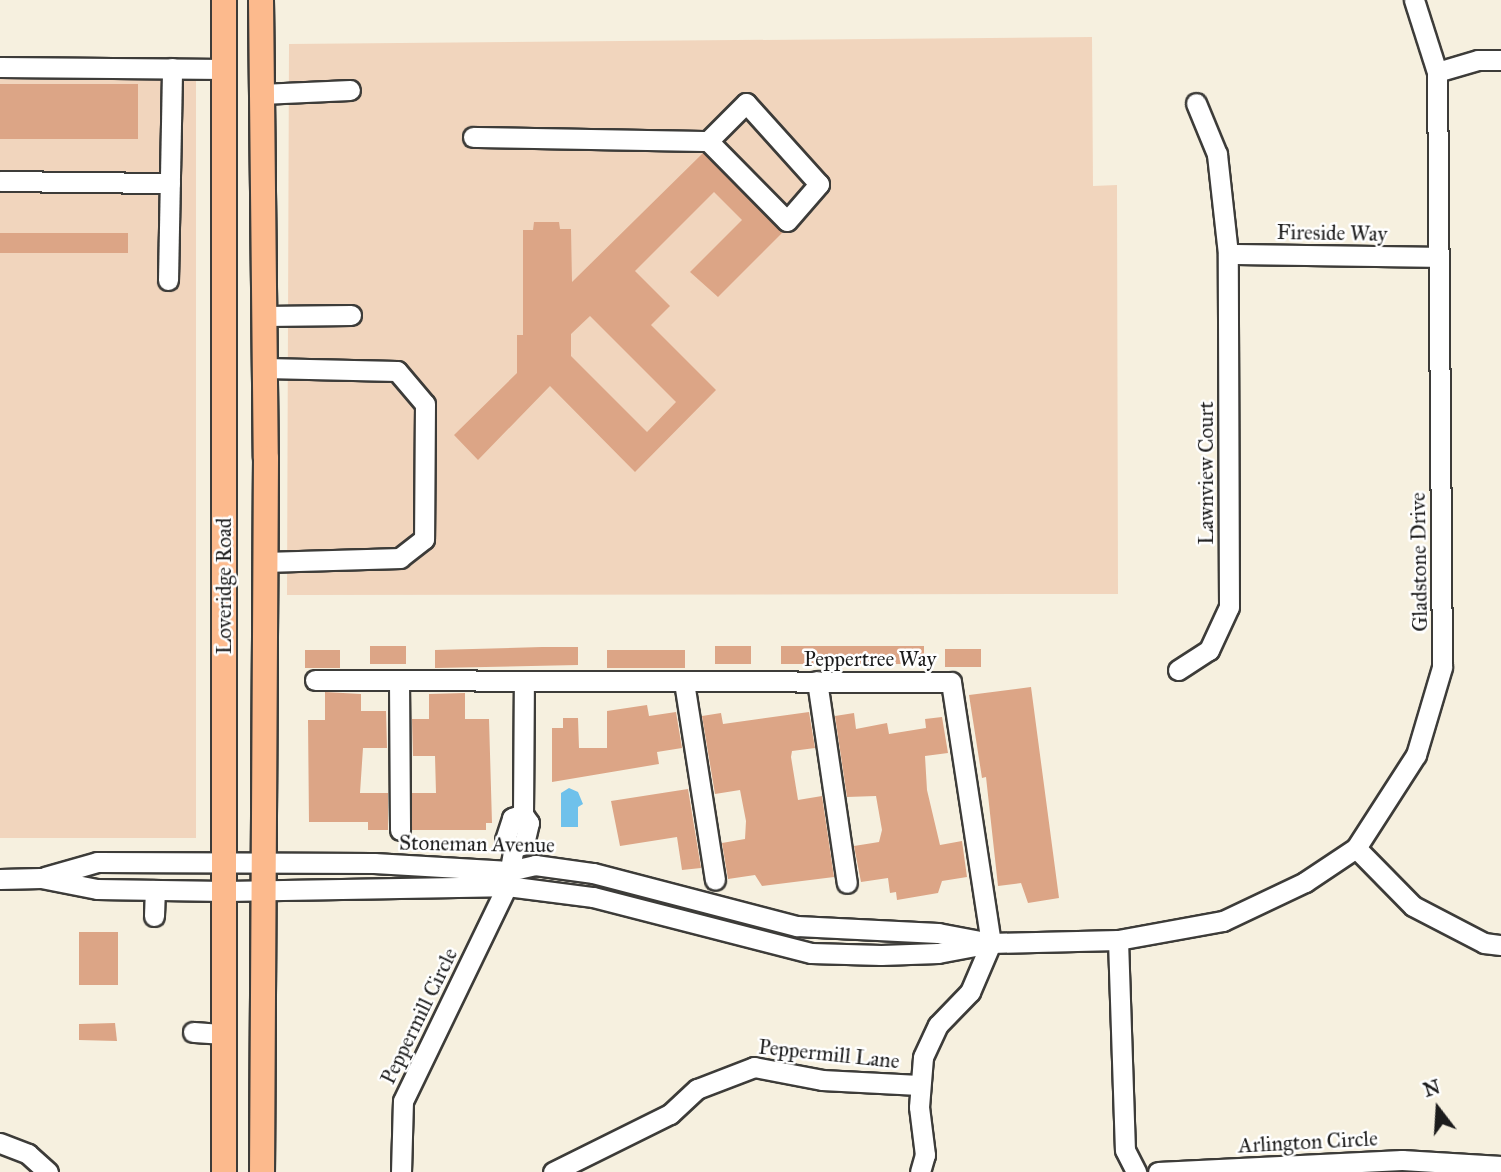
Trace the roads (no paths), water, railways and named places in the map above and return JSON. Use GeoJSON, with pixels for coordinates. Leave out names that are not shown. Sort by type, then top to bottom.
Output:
{"type":"FeatureCollection","features":[{"type":"Feature","properties":{"kind":"main road","name":"Loveridge Road"},"geometry":{"type":"LineString","coordinates":[[224,0],[224,1172]]}},
{"type":"Feature","properties":{"kind":"main road","name":"Loveridge Road"},"geometry":{"type":"LineString","coordinates":[[261,0],[265,368],[262,1172]]}},
{"type":"Feature","properties":{"kind":"street","name":"Gladstone Drive"},"geometry":{"type":"LineString","coordinates":[[1118,940],[1223,921],[1305,882],[1356,848],[1416,755],[1441,667],[1436,257],[1437,72],[1414,0]]}},
{"type":"Feature","properties":{"kind":"street"},"geometry":{"type":"LineString","coordinates":[[1437,72],[1478,60],[1501,60]]}},
{"type":"Feature","properties":{"kind":"street"},"geometry":{"type":"LineString","coordinates":[[0,67],[225,69]]}},
{"type":"Feature","properties":{"kind":"street"},"geometry":{"type":"LineString","coordinates":[[168,280],[172,68]]}},
{"type":"Feature","properties":{"kind":"street"},"geometry":{"type":"LineString","coordinates":[[261,94],[350,90]]}},
{"type":"Feature","properties":{"kind":"street"},"geometry":{"type":"LineString","coordinates":[[473,137],[708,141],[787,221],[819,184],[746,103],[708,141]]}},
{"type":"Feature","properties":{"kind":"street","name":"Lawnview Court"},"geometry":{"type":"LineString","coordinates":[[1178,670],[1209,650],[1229,607],[1228,254],[1217,154],[1196,103]]}},
{"type":"Feature","properties":{"kind":"street"},"geometry":{"type":"LineString","coordinates":[[0,181],[170,183]]}},
{"type":"Feature","properties":{"kind":"street","name":"Fireside Way"},"geometry":{"type":"LineString","coordinates":[[1228,254],[1436,257]]}},
{"type":"Feature","properties":{"kind":"street"},"geometry":{"type":"LineString","coordinates":[[264,316],[351,315]]}},
{"type":"Feature","properties":{"kind":"street"},"geometry":{"type":"LineString","coordinates":[[265,368],[397,371],[425,404],[424,539],[400,558],[265,562]]}},
{"type":"Feature","properties":{"kind":"street","name":"Peppertree Way"},"geometry":{"type":"LineString","coordinates":[[315,680],[951,682],[991,943]]}},
{"type":"Feature","properties":{"kind":"street"},"geometry":{"type":"LineString","coordinates":[[400,681],[400,830]]}},
{"type":"Feature","properties":{"kind":"street"},"geometry":{"type":"LineString","coordinates":[[508,878],[514,848],[524,844],[529,823],[523,814],[524,681]]}},
{"type":"Feature","properties":{"kind":"street"},"geometry":{"type":"LineString","coordinates":[[817,681],[848,883]]}},
{"type":"Feature","properties":{"kind":"street"},"geometry":{"type":"LineString","coordinates":[[684,682],[715,880]]}},
{"type":"Feature","properties":{"kind":"street"},"geometry":{"type":"LineString","coordinates":[[1356,848],[1413,906],[1484,943],[1501,945]]}},
{"type":"Feature","properties":{"kind":"street","name":"Stoneman Avenue"},"geometry":{"type":"LineString","coordinates":[[41,878],[97,862],[265,863],[508,878]]}},
{"type":"Feature","properties":{"kind":"street","name":"Stoneman Avenue"},"geometry":{"type":"LineString","coordinates":[[0,879],[41,878],[97,889],[265,891],[508,878],[535,865],[593,873],[797,926],[938,933],[991,943],[1118,940]]}},
{"type":"Feature","properties":{"kind":"street","name":"Peppermill Circle"},"geometry":{"type":"LineString","coordinates":[[401,1172],[403,1101],[508,878]]}},
{"type":"Feature","properties":{"kind":"street"},"geometry":{"type":"LineString","coordinates":[[154,916],[155,890]]}},
{"type":"Feature","properties":{"kind":"street"},"geometry":{"type":"LineString","coordinates":[[1118,940],[1125,1150],[1136,1172]]}},
{"type":"Feature","properties":{"kind":"street"},"geometry":{"type":"LineString","coordinates":[[920,1172],[925,1155],[919,1085],[923,1057],[938,1025],[970,992],[991,943]]}},
{"type":"Feature","properties":{"kind":"street"},"geometry":{"type":"LineString","coordinates":[[193,1032],[225,1034]]}},
{"type":"Feature","properties":{"kind":"street","name":"Peppermill Lane"},"geometry":{"type":"LineString","coordinates":[[553,1172],[670,1114],[697,1089],[754,1067],[822,1080],[919,1085]]}},
{"type":"Feature","properties":{"kind":"street"},"geometry":{"type":"LineString","coordinates":[[0,1143],[28,1154],[48,1172]]}},
{"type":"Feature","properties":{"kind":"street","name":"Arlington Circle"},"geometry":{"type":"LineString","coordinates":[[1158,1172],[1402,1160],[1501,1166]]}},
{"type":"Feature","properties":{"kind":"water"},"geometry":{"type":"Polygon","coordinates":[[[569,788],[578,792],[583,804],[578,807],[578,827],[561,827],[561,793],[569,788]]]}}]}
